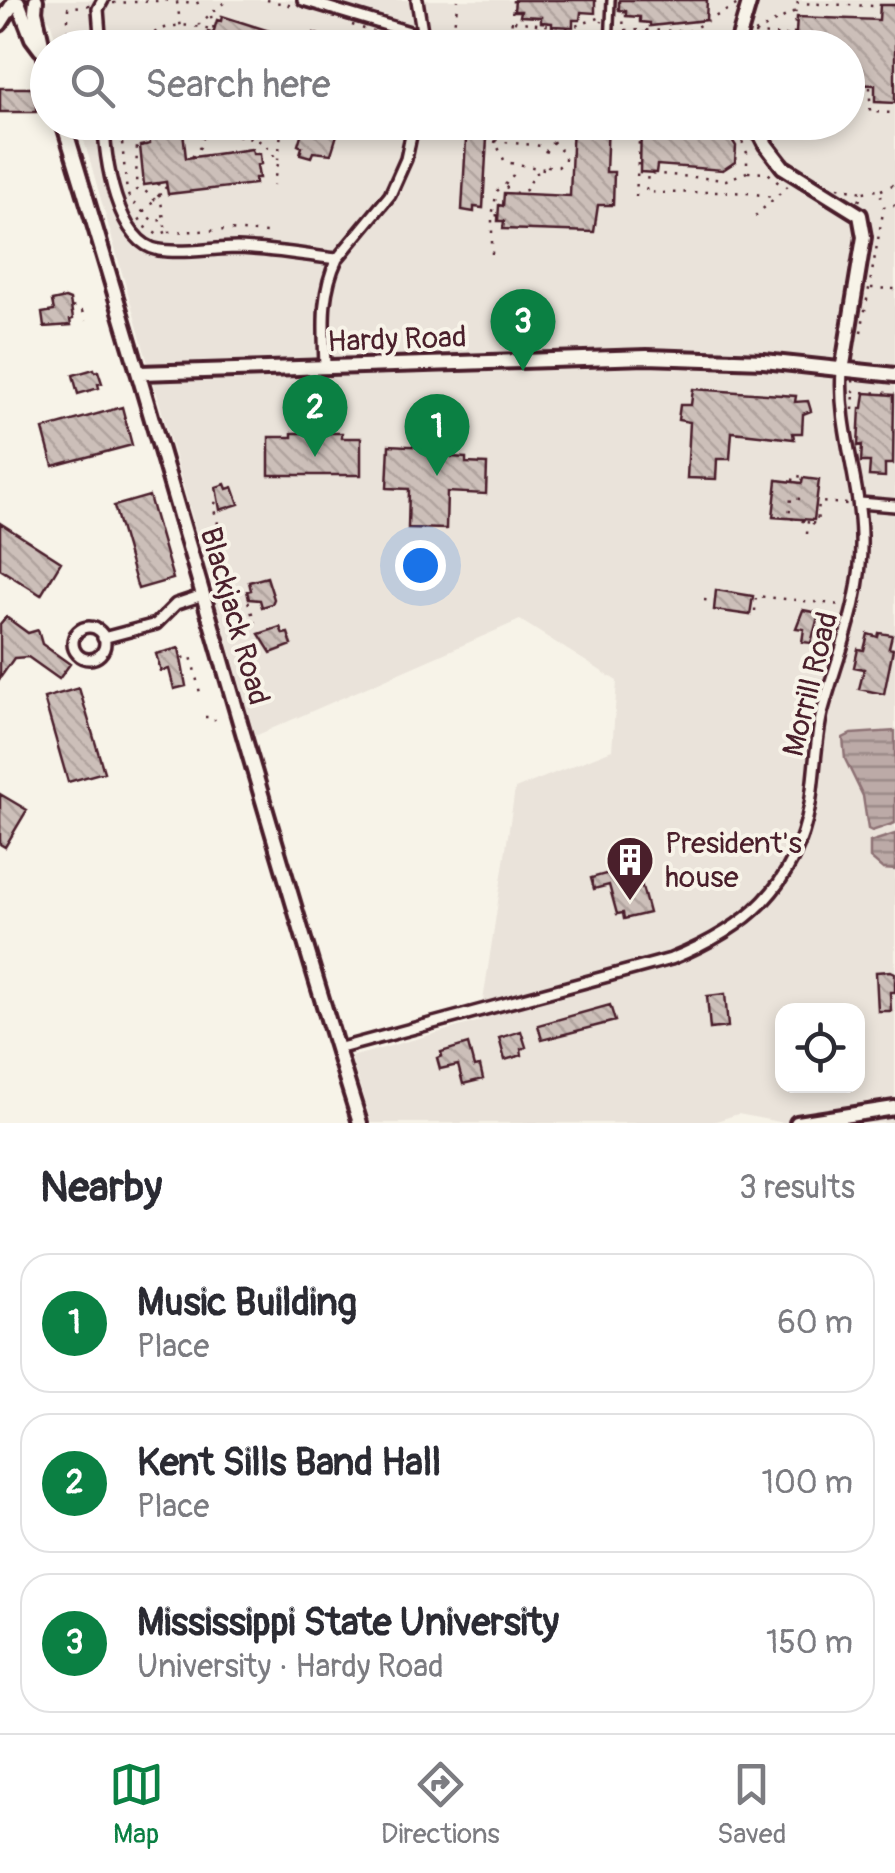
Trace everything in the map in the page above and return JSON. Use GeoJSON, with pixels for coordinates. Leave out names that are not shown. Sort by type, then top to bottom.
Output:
{"type":"FeatureCollection","features":[{"type":"Feature","properties":{"kind":"street"},"geometry":{"type":"LineString","coordinates":[[302,0],[388,30]]}},
{"type":"Feature","properties":{"kind":"street"},"geometry":{"type":"LineString","coordinates":[[417,0],[421,30]]}},
{"type":"Feature","properties":{"kind":"street"},"geometry":{"type":"LineString","coordinates":[[740,30],[746,0]]}},
{"type":"Feature","properties":{"kind":"street"},"geometry":{"type":"LineString","coordinates":[[0,24],[21,1]]}},
{"type":"Feature","properties":{"kind":"street"},"geometry":{"type":"LineString","coordinates":[[21,1],[30,31]]}},
{"type":"Feature","properties":{"kind":"street"},"geometry":{"type":"LineString","coordinates":[[101,4],[101,30]]}},
{"type":"Feature","properties":{"kind":"street","name":"Blackjack Road"},"geometry":{"type":"LineString","coordinates":[[69,140],[360,1123]]}},
{"type":"Feature","properties":{"kind":"street"},"geometry":{"type":"LineString","coordinates":[[106,140],[112,180],[122,211],[128,228],[142,242],[158,250],[240,248],[337,259]]}},
{"type":"Feature","properties":{"kind":"street"},"geometry":{"type":"LineString","coordinates":[[325,367],[322,316],[328,278],[337,259],[390,195],[410,140]]}},
{"type":"Feature","properties":{"kind":"street"},"geometry":{"type":"LineString","coordinates":[[763,140],[783,167],[860,215],[864,237],[848,371]]}},
{"type":"Feature","properties":{"kind":"street","name":"Hardy Road"},"geometry":{"type":"LineString","coordinates":[[140,373],[647,357],[764,361],[895,375]]}},
{"type":"Feature","properties":{"kind":"street","name":"Morrill Road"},"geometry":{"type":"LineString","coordinates":[[337,1049],[671,959],[707,944],[742,922],[785,877],[799,849],[810,804],[821,718],[860,578],[843,425],[848,371]]}},
{"type":"Feature","properties":{"kind":"street"},"geometry":{"type":"LineString","coordinates":[[854,504],[895,506]]}},
{"type":"Feature","properties":{"kind":"street"},"geometry":{"type":"LineString","coordinates":[[103,638],[156,624],[176,604],[203,595]]}},
{"type":"Feature","properties":{"kind":"street"},"geometry":{"type":"LineString","coordinates":[[797,1123],[869,1118],[895,1108]]}},
{"type":"Feature","properties":{"kind":"lane"},"geometry":{"type":"LineString","coordinates":[[610,30],[611,0]]}},
{"type":"Feature","properties":{"kind":"path"},"geometry":{"type":"LineString","coordinates":[[68,30],[68,8],[176,0],[195,4],[206,0]]}},
{"type":"Feature","properties":{"kind":"path"},"geometry":{"type":"LineString","coordinates":[[176,0],[180,30]]}},
{"type":"Feature","properties":{"kind":"path"},"geometry":{"type":"LineString","coordinates":[[196,26],[228,0]]}},
{"type":"Feature","properties":{"kind":"path"},"geometry":{"type":"LineString","coordinates":[[454,30],[458,0]]}},
{"type":"Feature","properties":{"kind":"path"},"geometry":{"type":"LineString","coordinates":[[511,30],[513,0]]}},
{"type":"Feature","properties":{"kind":"path"},"geometry":{"type":"LineString","coordinates":[[738,16],[746,0]]}},
{"type":"Feature","properties":{"kind":"path"},"geometry":{"type":"LineString","coordinates":[[691,30],[746,0]]}},
{"type":"Feature","properties":{"kind":"path"},"geometry":{"type":"LineString","coordinates":[[794,30],[796,1],[874,6],[874,0]]}},
{"type":"Feature","properties":{"kind":"path"},"geometry":{"type":"LineString","coordinates":[[624,10],[623,30],[662,30]]}},
{"type":"Feature","properties":{"kind":"path"},"geometry":{"type":"LineString","coordinates":[[756,30],[795,11]]}},
{"type":"Feature","properties":{"kind":"path"},"geometry":{"type":"LineString","coordinates":[[158,30],[196,26],[214,30],[212,16]]}},
{"type":"Feature","properties":{"kind":"path"},"geometry":{"type":"LineString","coordinates":[[536,16],[537,30]]}},
{"type":"Feature","properties":{"kind":"path"},"geometry":{"type":"LineString","coordinates":[[512,21],[569,28],[602,17],[601,30]]}},
{"type":"Feature","properties":{"kind":"path"},"geometry":{"type":"LineString","coordinates":[[556,30],[560,28]]}},
{"type":"Feature","properties":{"kind":"path"},"geometry":{"type":"LineString","coordinates":[[870,87],[870,112],[895,113]]}},
{"type":"Feature","properties":{"kind":"path"},"geometry":{"type":"LineString","coordinates":[[865,100],[870,100]]}},
{"type":"Feature","properties":{"kind":"path"},"geometry":{"type":"LineString","coordinates":[[120,140],[127,194],[153,221],[163,220]]}},
{"type":"Feature","properties":{"kind":"path"},"geometry":{"type":"LineString","coordinates":[[131,140],[136,142],[139,160],[134,166],[136,190],[145,191],[155,200]]}},
{"type":"Feature","properties":{"kind":"path"},"geometry":{"type":"LineString","coordinates":[[192,157],[203,140]]}},
{"type":"Feature","properties":{"kind":"path"},"geometry":{"type":"LineString","coordinates":[[259,140],[268,145],[278,164]]}},
{"type":"Feature","properties":{"kind":"path"},"geometry":{"type":"LineString","coordinates":[[273,185],[280,140]]}},
{"type":"Feature","properties":{"kind":"path"},"geometry":{"type":"LineString","coordinates":[[496,140],[500,157],[516,165],[546,168],[558,167],[565,161],[562,150],[552,140]]}},
{"type":"Feature","properties":{"kind":"path"},"geometry":{"type":"LineString","coordinates":[[546,168],[546,150],[557,140]]}},
{"type":"Feature","properties":{"kind":"path"},"geometry":{"type":"LineString","coordinates":[[636,197],[639,140]]}},
{"type":"Feature","properties":{"kind":"path"},"geometry":{"type":"LineString","coordinates":[[742,140],[747,153],[747,172]]}},
{"type":"Feature","properties":{"kind":"path"},"geometry":{"type":"LineString","coordinates":[[495,144],[534,144],[546,150]]}},
{"type":"Feature","properties":{"kind":"path"},"geometry":{"type":"LineString","coordinates":[[747,153],[760,151]]}},
{"type":"Feature","properties":{"kind":"path"},"geometry":{"type":"LineString","coordinates":[[122,156],[138,154]]}},
{"type":"Feature","properties":{"kind":"path"},"geometry":{"type":"LineString","coordinates":[[492,254],[492,216],[497,191],[513,175],[516,165]]}},
{"type":"Feature","properties":{"kind":"path"},"geometry":{"type":"LineString","coordinates":[[504,186],[515,193],[526,190],[535,174],[546,168]]}},
{"type":"Feature","properties":{"kind":"path"},"geometry":{"type":"LineString","coordinates":[[775,198],[722,192],[646,192],[648,172],[726,180],[747,172],[768,172],[785,189]]}},
{"type":"Feature","properties":{"kind":"path"},"geometry":{"type":"LineString","coordinates":[[158,183],[166,232]]}},
{"type":"Feature","properties":{"kind":"path"},"geometry":{"type":"LineString","coordinates":[[755,216],[791,183]]}},
{"type":"Feature","properties":{"kind":"path"},"geometry":{"type":"LineString","coordinates":[[880,190],[895,184]]}},
{"type":"Feature","properties":{"kind":"path"},"geometry":{"type":"LineString","coordinates":[[167,186],[139,218],[158,235],[229,230],[268,233]]}},
{"type":"Feature","properties":{"kind":"path"},"geometry":{"type":"LineString","coordinates":[[859,342],[884,207],[895,205]]}},
{"type":"Feature","properties":{"kind":"path"},"geometry":{"type":"LineString","coordinates":[[492,216],[498,216]]}},
{"type":"Feature","properties":{"kind":"path"},"geometry":{"type":"LineString","coordinates":[[72,307],[82,312],[85,320]]}},
{"type":"Feature","properties":{"kind":"path"},"geometry":{"type":"LineString","coordinates":[[848,371],[854,392],[852,414]]}},
{"type":"Feature","properties":{"kind":"path"},"geometry":{"type":"LineString","coordinates":[[854,392],[895,392]]}},
{"type":"Feature","properties":{"kind":"path"},"geometry":{"type":"LineString","coordinates":[[793,480],[794,475],[806,478]]}},
{"type":"Feature","properties":{"kind":"path"},"geometry":{"type":"LineString","coordinates":[[800,500],[792,498],[789,518],[817,524],[820,502],[854,504]]}},
{"type":"Feature","properties":{"kind":"path"},"geometry":{"type":"LineString","coordinates":[[216,502],[213,506],[219,528]]}},
{"type":"Feature","properties":{"kind":"path"},"geometry":{"type":"LineString","coordinates":[[807,534],[808,522]]}},
{"type":"Feature","properties":{"kind":"path"},"geometry":{"type":"LineString","coordinates":[[755,609],[756,596],[854,607]]}},
{"type":"Feature","properties":{"kind":"path"},"geometry":{"type":"LineString","coordinates":[[704,600],[715,601]]}},
{"type":"Feature","properties":{"kind":"path"},"geometry":{"type":"LineString","coordinates":[[229,608],[248,602],[255,623]]}},
{"type":"Feature","properties":{"kind":"path"},"geometry":{"type":"LineString","coordinates":[[184,658],[191,656],[200,693]]}},
{"type":"Feature","properties":{"kind":"path"},"geometry":{"type":"LineString","coordinates":[[206,716],[215,720]]}},
{"type":"Feature","properties":{"kind":"shaded area"},"geometry":{"type":"Polygon","coordinates":[[[0,0],[895,0],[895,1123],[784,1123],[738,1114],[710,1123],[371,1123],[351,1057],[480,1021],[515,789],[612,750],[617,681],[520,620],[255,736],[84,140],[865,140],[865,30],[53,30],[50,20],[0,5],[0,0]]]}},
{"type":"Feature","properties":{"kind":"shaded area"},"geometry":{"type":"Polygon","coordinates":[[[895,731],[895,823],[872,831],[868,829],[863,796],[845,759],[843,738],[895,731]]]}},
{"type":"Feature","properties":{"kind":"shaded area"},"geometry":{"type":"Polygon","coordinates":[[[895,834],[895,870],[883,869],[870,858],[870,842],[895,834]]]}},
{"type":"Feature","properties":{"kind":"building"},"geometry":{"type":"Polygon","coordinates":[[[515,0],[595,0],[595,13],[581,12],[580,20],[573,20],[573,27],[552,26],[541,22],[541,17],[520,16],[521,11],[514,11],[515,0]]]}},
{"type":"Feature","properties":{"kind":"building"},"geometry":{"type":"Polygon","coordinates":[[[619,0],[707,0],[706,20],[650,26],[640,22],[640,17],[626,16],[626,11],[619,10],[619,0]]]}},
{"type":"Feature","properties":{"kind":"building"},"geometry":{"type":"Polygon","coordinates":[[[880,5],[895,5],[895,103],[875,102],[875,85],[865,85],[865,30],[796,30],[797,17],[879,20],[880,5]]]}},
{"type":"Feature","properties":{"kind":"building"},"geometry":{"type":"Polygon","coordinates":[[[222,16],[266,30],[214,30],[217,20],[221,21],[222,16]]]}},
{"type":"Feature","properties":{"kind":"building"},"geometry":{"type":"Polygon","coordinates":[[[0,88],[30,88],[30,112],[0,112],[0,88]]]}},
{"type":"Feature","properties":{"kind":"building"},"geometry":{"type":"Polygon","coordinates":[[[150,140],[184,140],[186,158],[252,149],[253,154],[260,154],[259,178],[255,178],[255,184],[168,194],[166,182],[144,185],[140,146],[150,144],[150,140]]]}},
{"type":"Feature","properties":{"kind":"building"},"geometry":{"type":"Polygon","coordinates":[[[300,140],[335,140],[331,154],[313,152],[311,157],[300,154],[302,147],[298,145],[300,140]]]}},
{"type":"Feature","properties":{"kind":"building"},"geometry":{"type":"Polygon","coordinates":[[[466,140],[487,140],[483,208],[474,207],[474,212],[462,210],[466,140]]]}},
{"type":"Feature","properties":{"kind":"building"},"geometry":{"type":"Polygon","coordinates":[[[572,140],[607,140],[606,172],[614,172],[613,205],[598,205],[594,232],[503,229],[504,221],[498,221],[504,193],[570,196],[572,140]]]}},
{"type":"Feature","properties":{"kind":"building"},"geometry":{"type":"Polygon","coordinates":[[[641,140],[732,140],[736,146],[735,162],[723,170],[657,165],[656,173],[640,172],[641,140]]]}},
{"type":"Feature","properties":{"kind":"building"},"geometry":{"type":"Polygon","coordinates":[[[70,300],[71,325],[44,327],[42,313],[54,311],[52,301],[70,300]]]}},
{"type":"Feature","properties":{"kind":"building"},"geometry":{"type":"Polygon","coordinates":[[[94,369],[102,383],[99,388],[78,394],[73,375],[94,369]]]}},
{"type":"Feature","properties":{"kind":"building"},"geometry":{"type":"Polygon","coordinates":[[[693,389],[796,396],[795,402],[808,401],[811,411],[803,414],[802,433],[793,433],[794,439],[732,432],[730,459],[717,459],[716,479],[687,478],[690,422],[678,420],[680,405],[691,405],[693,389]]]}},
{"type":"Feature","properties":{"kind":"building"},"geometry":{"type":"Polygon","coordinates":[[[865,393],[894,395],[893,464],[885,464],[885,477],[869,476],[870,462],[861,462],[860,408],[865,393]]]}},
{"type":"Feature","properties":{"kind":"building"},"geometry":{"type":"Polygon","coordinates":[[[122,407],[132,445],[53,466],[43,429],[122,407]]]}},
{"type":"Feature","properties":{"kind":"building"},"geometry":{"type":"Polygon","coordinates":[[[292,433],[342,433],[342,438],[361,438],[361,475],[269,475],[269,437],[292,437],[292,433]]]}},
{"type":"Feature","properties":{"kind":"building"},"geometry":{"type":"Polygon","coordinates":[[[428,435],[453,436],[452,457],[466,458],[466,463],[487,464],[486,494],[447,492],[446,529],[408,528],[409,489],[387,488],[389,445],[428,447],[428,435]]]}},
{"type":"Feature","properties":{"kind":"building"},"geometry":{"type":"Polygon","coordinates":[[[803,478],[819,480],[814,520],[773,517],[777,480],[802,483],[803,478]]]}},
{"type":"Feature","properties":{"kind":"building"},"geometry":{"type":"Polygon","coordinates":[[[225,484],[227,489],[233,487],[239,504],[220,510],[216,487],[225,484]]]}},
{"type":"Feature","properties":{"kind":"building"},"geometry":{"type":"Polygon","coordinates":[[[149,496],[173,579],[138,589],[114,506],[149,496]]]}},
{"type":"Feature","properties":{"kind":"building"},"geometry":{"type":"Polygon","coordinates":[[[0,523],[61,562],[41,595],[0,569],[0,523]]]}},
{"type":"Feature","properties":{"kind":"building"},"geometry":{"type":"Polygon","coordinates":[[[267,577],[274,599],[272,604],[262,607],[260,600],[249,599],[247,591],[251,590],[249,582],[267,577]]]}},
{"type":"Feature","properties":{"kind":"building"},"geometry":{"type":"Polygon","coordinates":[[[716,590],[753,596],[750,615],[714,610],[716,590]]]}},
{"type":"Feature","properties":{"kind":"building"},"geometry":{"type":"Polygon","coordinates":[[[803,610],[819,613],[811,643],[802,642],[804,629],[796,628],[803,610]]]}},
{"type":"Feature","properties":{"kind":"building"},"geometry":{"type":"Polygon","coordinates":[[[6,617],[28,633],[38,630],[42,644],[70,664],[59,679],[28,657],[14,658],[0,678],[0,624],[6,617]]]}},
{"type":"Feature","properties":{"kind":"building"},"geometry":{"type":"Polygon","coordinates":[[[280,627],[283,634],[288,633],[292,645],[271,653],[259,634],[280,627]]]}},
{"type":"Feature","properties":{"kind":"building"},"geometry":{"type":"Polygon","coordinates":[[[879,633],[892,635],[884,694],[859,689],[864,669],[854,667],[858,649],[864,650],[868,634],[878,637],[879,633]]]}},
{"type":"Feature","properties":{"kind":"building"},"geometry":{"type":"Polygon","coordinates":[[[179,648],[186,686],[174,689],[169,669],[161,671],[156,654],[179,648]]]}},
{"type":"Feature","properties":{"kind":"building"},"geometry":{"type":"Polygon","coordinates":[[[79,688],[104,772],[68,782],[44,698],[79,688]]]}},
{"type":"Feature","properties":{"kind":"building"},"geometry":{"type":"Polygon","coordinates":[[[0,794],[27,810],[5,847],[0,844],[0,794]]]}},
{"type":"Feature","properties":{"kind":"building","name":"President's house"},"geometry":{"type":"Polygon","coordinates":[[[620,870],[625,887],[641,883],[649,913],[624,919],[623,913],[617,914],[609,885],[594,889],[591,878],[620,870]]]}},
{"type":"Feature","properties":{"kind":"building"},"geometry":{"type":"Polygon","coordinates":[[[876,972],[895,973],[895,992],[890,992],[891,1011],[878,1011],[876,972]]]}},
{"type":"Feature","properties":{"kind":"building"},"geometry":{"type":"Polygon","coordinates":[[[725,994],[728,1027],[710,1029],[707,996],[725,994]]]}},
{"type":"Feature","properties":{"kind":"building"},"geometry":{"type":"Polygon","coordinates":[[[610,1005],[615,1021],[542,1040],[538,1025],[610,1005]]]}},
{"type":"Feature","properties":{"kind":"building"},"geometry":{"type":"Polygon","coordinates":[[[521,1031],[526,1047],[521,1049],[522,1055],[505,1060],[499,1038],[521,1031]]]}},
{"type":"Feature","properties":{"kind":"building"},"geometry":{"type":"Polygon","coordinates":[[[468,1044],[474,1067],[480,1066],[483,1079],[463,1084],[458,1065],[440,1069],[437,1058],[442,1056],[441,1052],[468,1044]]]}},
{"type":"Feature","properties":{"kind":"place","name":"Mississippi State University"},"geometry":{"type":"Point","coordinates":[523,371]}},
{"type":"Feature","properties":{"kind":"place","name":"Kent Sills Band Hall"},"geometry":{"type":"Point","coordinates":[315,457]}},
{"type":"Feature","properties":{"kind":"place","name":"Music Building"},"geometry":{"type":"Point","coordinates":[437,476]}},
{"type":"Feature","properties":{"kind":"place","name":"President's house"},"geometry":{"type":"Point","coordinates":[630,902]}}]}
